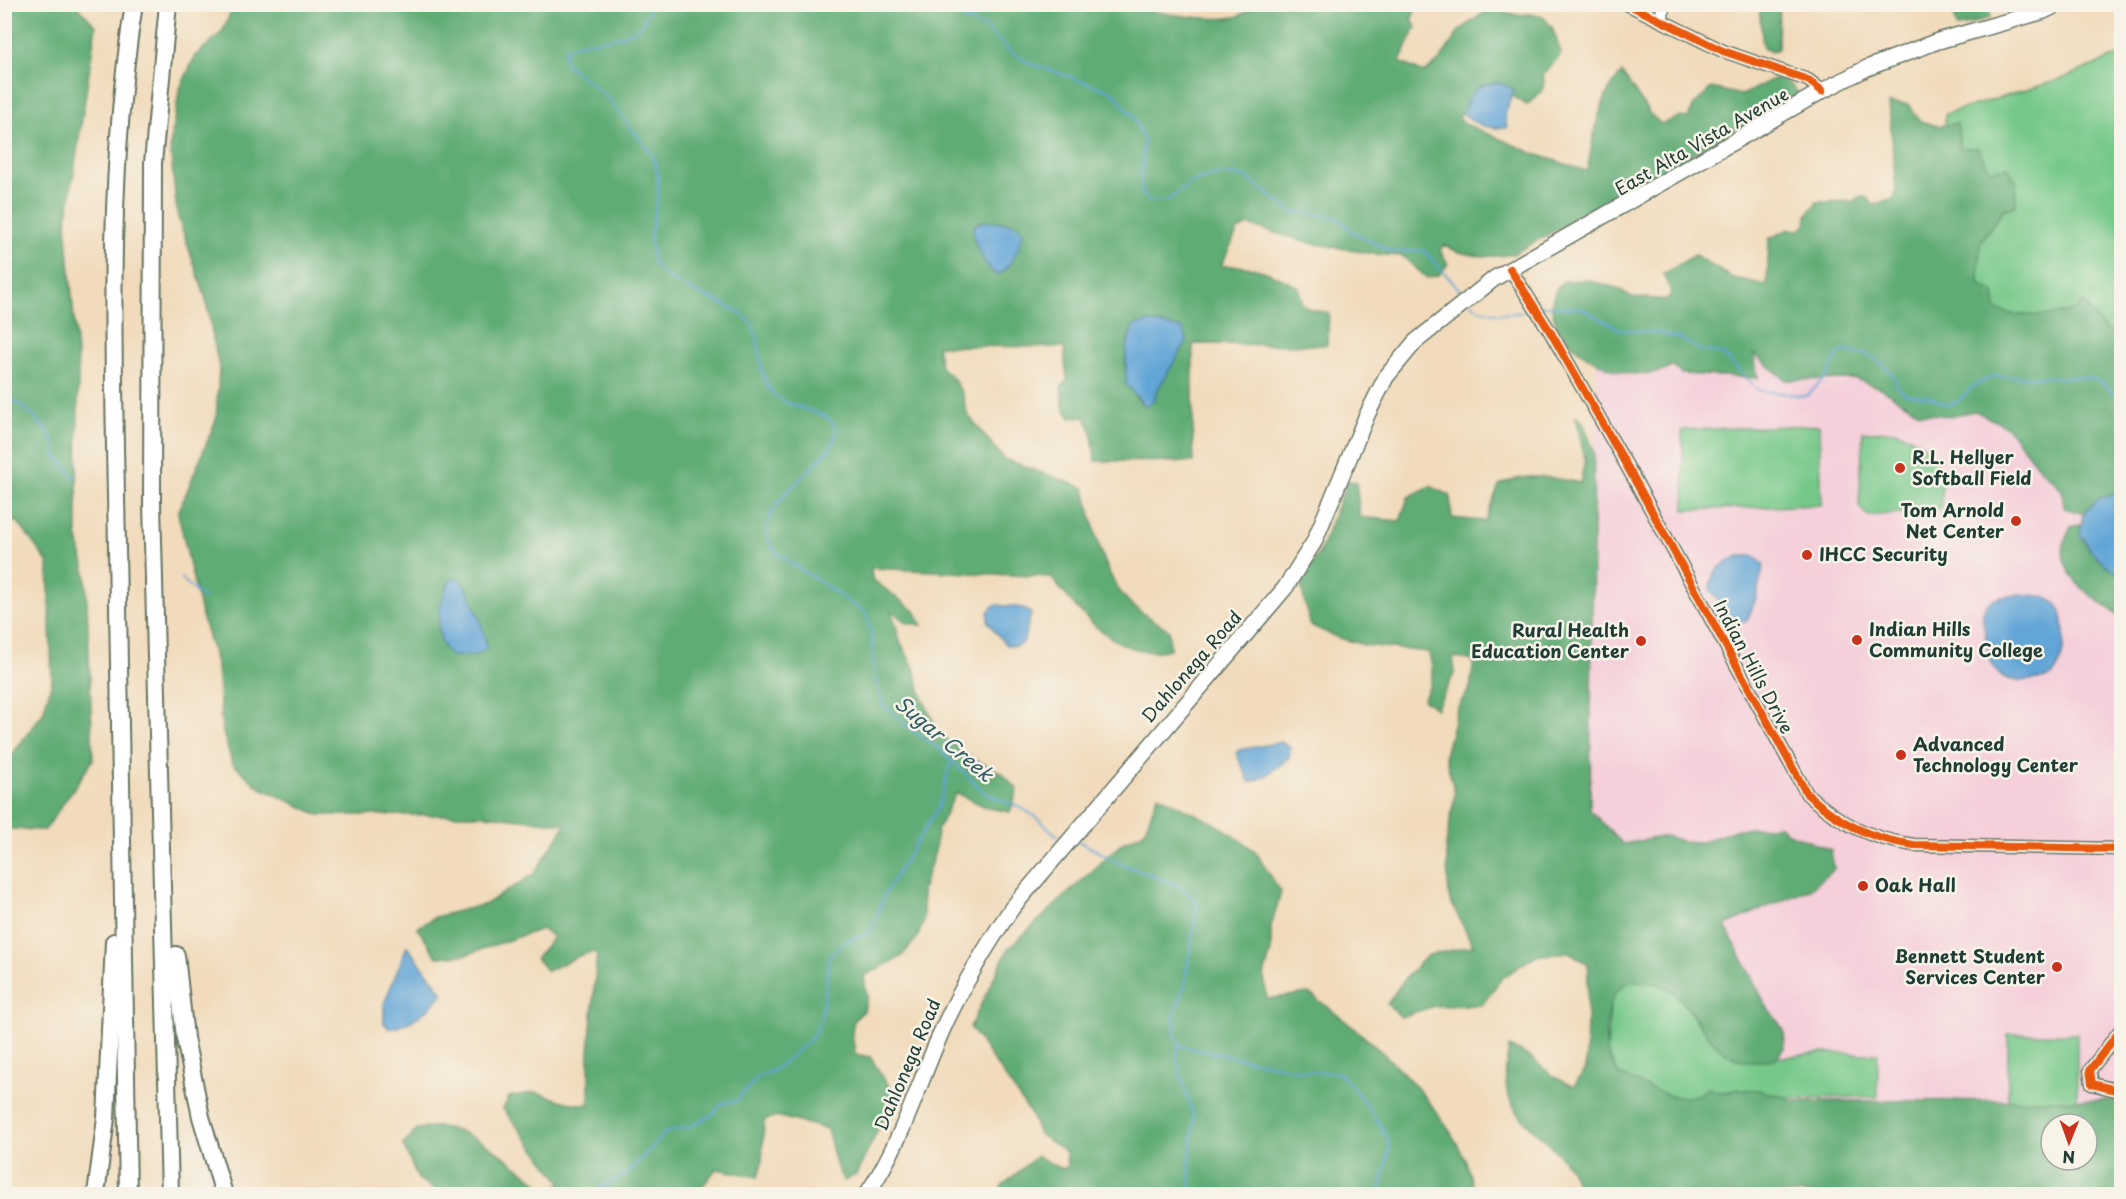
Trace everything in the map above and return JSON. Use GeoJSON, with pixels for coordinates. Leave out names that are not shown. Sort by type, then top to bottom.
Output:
{"type":"FeatureCollection","features":[{"type":"Feature","properties":{"kind":"highway"},"geometry":{"type":"LineString","coordinates":[[128,1194],[114,356],[114,192],[125,61],[134,4]]}},
{"type":"Feature","properties":{"kind":"highway"},"geometry":{"type":"LineString","coordinates":[[168,4],[153,163],[152,503],[170,1194]]}},
{"type":"Feature","properties":{"kind":"highway"},"geometry":{"type":"LineString","coordinates":[[157,741],[185,1038],[201,1117],[224,1194]]}},
{"type":"Feature","properties":{"kind":"highway"},"geometry":{"type":"LineString","coordinates":[[96,1194],[106,1118],[117,864],[123,843]]}},
{"type":"Feature","properties":{"kind":"main road","name":"East Alta Vista Avenue"},"geometry":{"type":"LineString","coordinates":[[1597,220],[1822,90],[1867,68],[1938,40],[2044,11],[2058,4]]}},
{"type":"Feature","properties":{"kind":"main road","name":"Dahlonega Road"},"geometry":{"type":"LineString","coordinates":[[867,1194],[899,1139],[945,1023],[975,967],[1012,908],[1285,588],[1314,542],[1366,415],[1386,376],[1431,327],[1510,269],[1597,220]]}},
{"type":"Feature","properties":{"kind":"street"},"geometry":{"type":"LineString","coordinates":[[1627,4],[1732,55],[1808,80],[1822,90]]}},
{"type":"Feature","properties":{"kind":"street"},"geometry":{"type":"LineString","coordinates":[[1662,21],[1663,4]]}},
{"type":"Feature","properties":{"kind":"street","name":"Indian Hills Drive"},"geometry":{"type":"LineString","coordinates":[[1510,269],[1551,333],[1632,475],[1807,794],[1847,826],[1887,842],[1918,845],[2121,849]]}},
{"type":"Feature","properties":{"kind":"street"},"geometry":{"type":"LineString","coordinates":[[2116,1090],[2092,1084],[2090,1070],[2121,1028]]}},
{"type":"Feature","properties":{"kind":"shaded area","name":"Indian Hills Community College"},"geometry":{"type":"Polygon","coordinates":[[[1596,339],[2121,350],[2121,1100],[1586,1101],[1596,339]]]}},
{"type":"Feature","properties":{"kind":"green space"},"geometry":{"type":"Polygon","coordinates":[[[5,4],[76,5],[96,26],[66,224],[78,367],[77,534],[86,575],[93,760],[45,830],[5,829],[5,764],[43,713],[52,681],[48,563],[17,521],[5,524],[5,4]]]}},
{"type":"Feature","properties":{"kind":"green space"},"geometry":{"type":"Polygon","coordinates":[[[1134,4],[1137,8],[1190,17],[1219,18],[1241,15],[1257,5],[1419,5],[1412,17],[1416,28],[1400,62],[1424,73],[1440,60],[1459,31],[1482,14],[1495,9],[1516,15],[1530,14],[1543,17],[1552,27],[1561,53],[1543,75],[1543,89],[1527,105],[1512,96],[1514,89],[1499,83],[1480,85],[1466,103],[1463,113],[1459,115],[1463,123],[1535,154],[1587,171],[1594,132],[1602,106],[1607,94],[1622,73],[1650,114],[1661,124],[1679,117],[1688,118],[1694,105],[1711,88],[1742,95],[1773,79],[1784,79],[1800,94],[1513,254],[1477,256],[1444,245],[1440,250],[1448,264],[1439,275],[1427,278],[1402,256],[1373,254],[1311,243],[1248,225],[1238,230],[1221,266],[1253,268],[1299,287],[1302,304],[1309,309],[1329,313],[1327,345],[1193,344],[1193,462],[1095,461],[1092,433],[1085,417],[1070,418],[1063,406],[1061,387],[1067,381],[1064,347],[937,346],[941,367],[953,378],[963,395],[967,414],[1004,459],[1085,488],[1100,550],[1113,581],[1131,604],[1169,630],[1170,649],[1152,651],[1134,649],[1118,642],[1088,619],[1051,577],[871,568],[872,579],[915,611],[922,625],[907,623],[891,611],[901,643],[914,668],[923,699],[939,733],[967,756],[1002,773],[1018,790],[1010,812],[988,808],[956,793],[937,831],[935,851],[922,890],[924,921],[917,938],[901,957],[864,976],[867,996],[864,1011],[854,1020],[852,1032],[855,1054],[870,1057],[895,1095],[856,1175],[844,1181],[837,1168],[827,1129],[776,1116],[764,1121],[762,1163],[758,1177],[716,1169],[702,1187],[690,1188],[689,1194],[442,1194],[418,1179],[403,1145],[417,1129],[438,1127],[456,1130],[484,1143],[547,1190],[562,1183],[503,1109],[509,1097],[536,1092],[566,1102],[589,1105],[589,1053],[597,952],[583,954],[547,971],[536,958],[553,937],[542,929],[465,955],[437,957],[417,928],[435,917],[486,904],[534,874],[566,824],[485,815],[319,815],[259,787],[232,763],[222,729],[217,666],[200,610],[178,513],[216,420],[219,368],[205,296],[177,214],[170,146],[179,91],[195,56],[222,32],[234,5],[1134,4]],[[977,222],[977,238],[988,264],[1001,273],[1007,268],[1016,224],[977,222]],[[1149,322],[1129,334],[1125,364],[1127,380],[1143,405],[1154,400],[1157,390],[1185,344],[1162,326],[1149,322]],[[447,584],[439,626],[444,647],[466,655],[475,655],[486,641],[466,586],[447,584]]]}},
{"type":"Feature","properties":{"kind":"green space"},"geometry":{"type":"Polygon","coordinates":[[[1759,5],[1779,5],[1778,49],[1771,52],[1763,48],[1759,5]]]}},
{"type":"Feature","properties":{"kind":"green space"},"geometry":{"type":"Polygon","coordinates":[[[1953,5],[1990,5],[1990,18],[1956,28],[1953,5]]]}},
{"type":"Feature","properties":{"kind":"green space"},"geometry":{"type":"Polygon","coordinates":[[[2121,54],[2121,350],[1947,343],[1945,114],[2059,80],[2121,54]]]}},
{"type":"Feature","properties":{"kind":"green space"},"geometry":{"type":"Polygon","coordinates":[[[1889,103],[1908,104],[1920,121],[1938,126],[1957,123],[1960,148],[1978,148],[1990,170],[2008,167],[2016,182],[2016,206],[2003,210],[1980,243],[1979,284],[1994,292],[1996,309],[2012,314],[2045,315],[2077,309],[2083,302],[2106,330],[2121,337],[2121,500],[2117,493],[2107,496],[2083,513],[2064,508],[2062,489],[2038,467],[2007,427],[1975,411],[1949,416],[1920,413],[1880,388],[1856,379],[1786,380],[1754,354],[1758,378],[1681,374],[1673,365],[1651,373],[1626,373],[1602,365],[1581,352],[1564,336],[1554,317],[1553,298],[1563,281],[1587,280],[1617,288],[1632,297],[1668,300],[1671,292],[1663,274],[1695,255],[1730,277],[1767,285],[1769,239],[1789,229],[1799,230],[1806,225],[1807,215],[1817,202],[1853,201],[1860,196],[1867,198],[1874,205],[1894,199],[1896,191],[1889,103]]]}},
{"type":"Feature","properties":{"kind":"green space"},"geometry":{"type":"Polygon","coordinates":[[[1576,417],[1583,422],[1594,452],[1590,810],[1623,844],[1665,836],[1682,841],[1702,842],[1738,829],[1780,826],[1788,833],[1831,850],[1834,869],[1810,889],[1725,925],[1767,1007],[1784,1030],[1785,1046],[1776,1059],[1747,1061],[1731,1056],[1717,1046],[1680,998],[1669,989],[1654,983],[1635,981],[1623,985],[1617,992],[1608,1014],[1607,1050],[1619,1075],[1676,1097],[1698,1094],[1708,1088],[1725,1093],[1739,1089],[1758,1090],[1791,1098],[1791,1101],[2121,1100],[2121,1194],[1578,1194],[1574,1178],[1567,1165],[1516,1110],[1507,1091],[1506,1072],[1509,1047],[1527,1055],[1556,1078],[1574,1086],[1586,1069],[1588,964],[1569,952],[1535,956],[1501,979],[1482,1005],[1434,1006],[1401,1017],[1387,1004],[1406,977],[1428,955],[1473,946],[1449,898],[1446,845],[1455,793],[1445,755],[1457,708],[1470,688],[1474,661],[1453,657],[1455,672],[1436,709],[1423,699],[1432,676],[1432,664],[1428,652],[1364,645],[1336,637],[1310,625],[1300,582],[1320,551],[1347,481],[1356,482],[1360,517],[1400,521],[1408,497],[1430,486],[1450,495],[1452,518],[1485,521],[1499,485],[1530,477],[1580,483],[1585,460],[1576,417]]]}},
{"type":"Feature","properties":{"kind":"green space"},"geometry":{"type":"Polygon","coordinates":[[[1819,425],[1822,505],[1685,510],[1682,430],[1819,425]]]}},
{"type":"Feature","properties":{"kind":"green space","name":"R.L. Hellyer Softball Field"},"geometry":{"type":"Polygon","coordinates":[[[1895,431],[1921,443],[1935,459],[1941,480],[1942,509],[1868,516],[1859,507],[1863,432],[1895,431]]]}},
{"type":"Feature","properties":{"kind":"green space"},"geometry":{"type":"Polygon","coordinates":[[[2080,524],[2088,547],[2100,560],[2121,576],[2121,617],[2083,589],[2069,571],[2064,560],[2063,549],[2070,527],[2080,524]]]}},
{"type":"Feature","properties":{"kind":"green space"},"geometry":{"type":"Polygon","coordinates":[[[1158,795],[1223,828],[1255,851],[1281,892],[1271,926],[1271,951],[1264,976],[1267,999],[1309,993],[1396,1065],[1433,1107],[1449,1130],[1465,1160],[1475,1194],[999,1194],[1002,1186],[1037,1156],[1061,1169],[1067,1167],[1066,1152],[1039,1134],[1030,1113],[970,1027],[1008,949],[1122,843],[1144,832],[1158,795]]]}},
{"type":"Feature","properties":{"kind":"green space"},"geometry":{"type":"Polygon","coordinates":[[[1629,981],[1653,981],[1674,990],[1697,1022],[1746,1061],[1820,1053],[1878,1054],[1878,1097],[1791,1098],[1739,1089],[1698,1097],[1671,1097],[1619,1075],[1607,1051],[1610,1007],[1614,993],[1629,981]]]}},
{"type":"Feature","properties":{"kind":"green space"},"geometry":{"type":"Polygon","coordinates":[[[2008,1034],[2077,1034],[2077,1100],[2008,1101],[2008,1034]]]}},
{"type":"Feature","properties":{"kind":"water"},"geometry":{"type":"Polygon","coordinates":[[[1491,83],[1499,83],[1514,89],[1505,114],[1507,128],[1483,126],[1463,113],[1468,99],[1475,90],[1491,83]]]}},
{"type":"Feature","properties":{"kind":"water"},"geometry":{"type":"Polygon","coordinates":[[[986,221],[1016,224],[1023,232],[1020,244],[1010,263],[996,275],[983,259],[974,238],[974,225],[986,221]]]}},
{"type":"Feature","properties":{"kind":"water"},"geometry":{"type":"Polygon","coordinates":[[[1149,322],[1183,329],[1187,341],[1157,390],[1154,400],[1145,406],[1126,384],[1126,349],[1133,326],[1149,322]]]}},
{"type":"Feature","properties":{"kind":"water"},"geometry":{"type":"Polygon","coordinates":[[[2117,493],[2121,500],[2121,576],[2095,556],[2080,534],[2083,513],[2100,498],[2117,493]]]}},
{"type":"Feature","properties":{"kind":"water"},"geometry":{"type":"Polygon","coordinates":[[[1740,556],[1753,556],[1764,564],[1756,598],[1747,621],[1736,624],[1710,589],[1713,577],[1719,568],[1740,556]]]}},
{"type":"Feature","properties":{"kind":"water"},"geometry":{"type":"Polygon","coordinates":[[[459,578],[473,602],[484,633],[486,650],[475,655],[451,656],[441,640],[439,618],[443,596],[452,579],[459,578]]]}},
{"type":"Feature","properties":{"kind":"water"},"geometry":{"type":"Polygon","coordinates":[[[2020,595],[2047,598],[2059,609],[2064,642],[2059,665],[2048,678],[2017,681],[2008,679],[1995,670],[1991,662],[1983,622],[1984,609],[1997,598],[2020,595]]]}},
{"type":"Feature","properties":{"kind":"water"},"geometry":{"type":"Polygon","coordinates":[[[993,606],[1024,608],[1031,614],[1023,643],[1016,646],[1006,645],[988,622],[988,612],[993,606]]]}},
{"type":"Feature","properties":{"kind":"water"},"geometry":{"type":"Polygon","coordinates":[[[1281,742],[1290,747],[1289,758],[1264,777],[1250,783],[1236,753],[1239,750],[1281,742]]]}},
{"type":"Feature","properties":{"kind":"water"},"geometry":{"type":"Polygon","coordinates":[[[407,946],[443,993],[419,1016],[389,1029],[384,1023],[384,1004],[407,946]]]}},
{"type":"Feature","properties":{"kind":"waterway","name":"Sugar Creek"},"geometry":{"type":"LineString","coordinates":[[650,4],[646,19],[637,28],[626,35],[573,45],[564,51],[565,63],[605,95],[653,156],[658,175],[658,197],[650,236],[653,263],[673,281],[743,315],[755,331],[762,372],[770,390],[786,402],[824,416],[835,426],[835,438],[827,451],[773,509],[767,525],[769,541],[783,557],[845,600],[865,611],[872,636],[874,675],[883,705],[913,731],[940,749],[986,794],[1020,807],[1039,819],[1056,835],[1064,837]]}},
{"type":"Feature","properties":{"kind":"waterway"},"geometry":{"type":"LineString","coordinates":[[943,4],[965,20],[983,26],[1010,51],[1027,62],[1113,92],[1134,118],[1144,140],[1141,183],[1142,193],[1149,201],[1167,201],[1194,181],[1222,174],[1246,177],[1290,211],[1336,217],[1355,233],[1392,252],[1424,250],[1464,295]]}},
{"type":"Feature","properties":{"kind":"waterway"},"geometry":{"type":"LineString","coordinates":[[1472,304],[1484,311],[1500,313],[1530,310]]}},
{"type":"Feature","properties":{"kind":"waterway"},"geometry":{"type":"LineString","coordinates":[[1540,306],[1581,308],[1619,329],[1660,333],[1681,339],[1700,350],[1723,354],[1758,390],[1805,396],[1827,376],[1836,357],[1842,351],[1869,355],[1881,363],[1895,377],[1898,388],[1906,394],[1930,397],[1948,405],[1958,401],[1972,387],[1994,376],[2090,378],[2101,382],[2122,400]]}},
{"type":"Feature","properties":{"kind":"waterway"},"geometry":{"type":"LineString","coordinates":[[4,394],[25,408],[47,431],[53,441],[56,456],[75,478]]}},
{"type":"Feature","properties":{"kind":"waterway"},"geometry":{"type":"LineString","coordinates":[[181,578],[204,599]]}},
{"type":"Feature","properties":{"kind":"waterway"},"geometry":{"type":"LineString","coordinates":[[589,1194],[625,1175],[666,1132],[689,1127],[712,1115],[722,1103],[736,1101],[759,1076],[774,1070],[812,1038],[821,1020],[829,957],[844,942],[867,934],[874,925],[885,893],[939,806],[951,760]]}},
{"type":"Feature","properties":{"kind":"waterway","name":"Sugar Creek"},"geometry":{"type":"LineString","coordinates":[[1078,841],[1122,864],[1182,887],[1197,902],[1185,984],[1174,1016],[1175,1035],[1180,1046],[1305,1071],[1339,1073],[1370,1110],[1388,1141],[1389,1149],[1381,1194]]}},
{"type":"Feature","properties":{"kind":"waterway"},"geometry":{"type":"LineString","coordinates":[[1180,1046],[1177,1049],[1178,1066],[1194,1119],[1189,1168],[1192,1194]]}},
{"type":"Feature","properties":{"kind":"cycle path"},"geometry":{"type":"LineString","coordinates":[[1627,4],[1723,51],[1808,80],[1822,91]]}},
{"type":"Feature","properties":{"kind":"cycle path"},"geometry":{"type":"LineString","coordinates":[[1510,269],[1551,333],[1632,475],[1807,794],[1831,813],[1856,828],[1883,839],[1914,845],[2122,849]]}},
{"type":"Feature","properties":{"kind":"cycle path"},"geometry":{"type":"LineString","coordinates":[[2116,1090],[2092,1084],[2090,1070],[2122,1028]]}},
{"type":"Feature","properties":{"kind":"place","name":"R.L. Hellyer Softball Field"},"geometry":{"type":"Point","coordinates":[1900,468]}},
{"type":"Feature","properties":{"kind":"place","name":"Tom Arnold Net Center"},"geometry":{"type":"Point","coordinates":[2016,521]}},
{"type":"Feature","properties":{"kind":"place","name":"IHCC Security"},"geometry":{"type":"Point","coordinates":[1807,555]}},
{"type":"Feature","properties":{"kind":"place","name":"Indian Hills Community College"},"geometry":{"type":"Point","coordinates":[1857,640]}},
{"type":"Feature","properties":{"kind":"place","name":"Rural Health Education Center"},"geometry":{"type":"Point","coordinates":[1641,641]}},
{"type":"Feature","properties":{"kind":"place","name":"Advanced Technology Center"},"geometry":{"type":"Point","coordinates":[1901,755]}},
{"type":"Feature","properties":{"kind":"place","name":"Oak Hall"},"geometry":{"type":"Point","coordinates":[1863,886]}},
{"type":"Feature","properties":{"kind":"place","name":"Bennett Student Services Center"},"geometry":{"type":"Point","coordinates":[2057,967]}}]}
